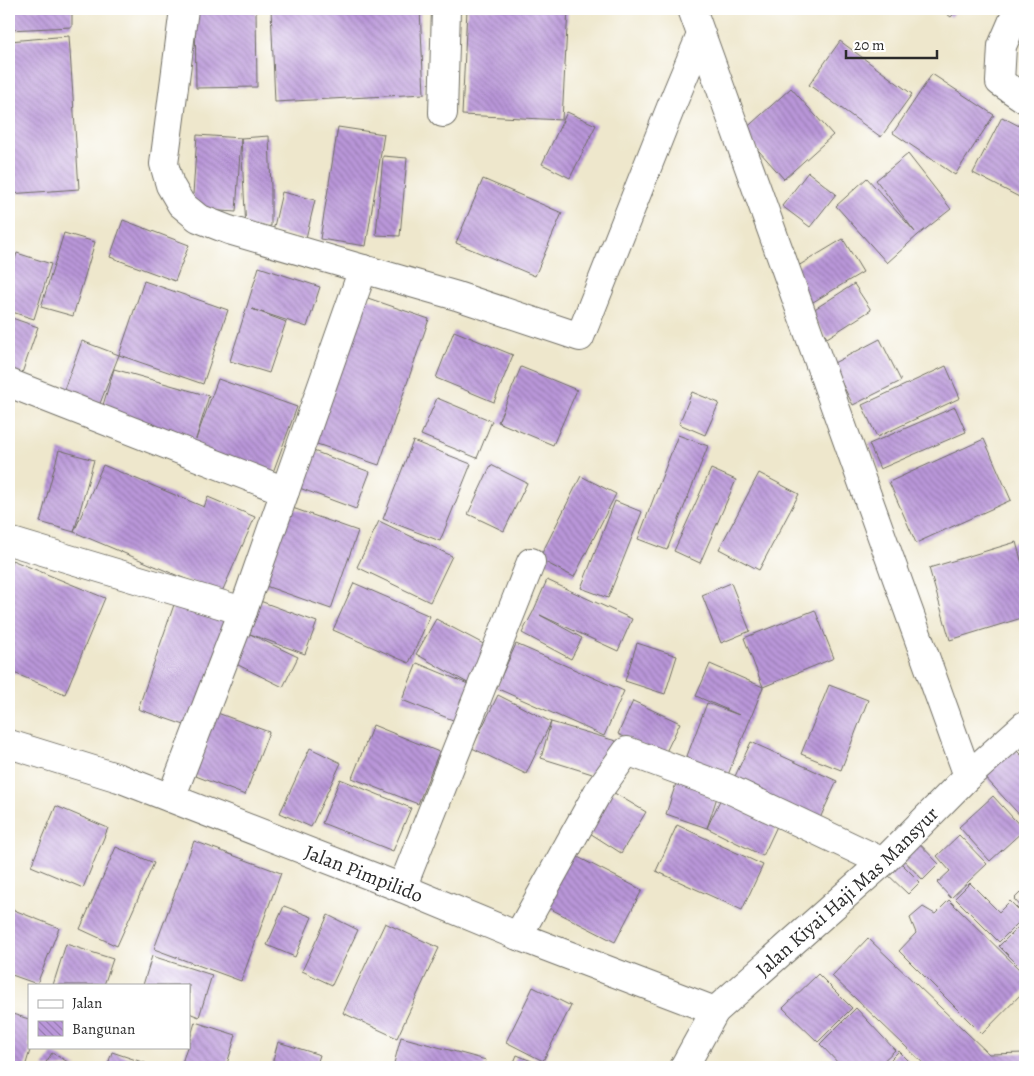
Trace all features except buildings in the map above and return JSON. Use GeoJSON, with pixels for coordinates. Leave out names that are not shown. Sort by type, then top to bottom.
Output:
{"type":"FeatureCollection","features":[{"type":"Feature","properties":{"kind":"street"},"geometry":{"type":"LineString","coordinates":[[184,9],[164,164],[170,185],[181,204],[198,218],[229,230],[457,296],[580,337],[701,35]]}},
{"type":"Feature","properties":{"kind":"street"},"geometry":{"type":"LineString","coordinates":[[442,113],[446,9]]}},
{"type":"Feature","properties":{"kind":"street"},"geometry":{"type":"LineString","coordinates":[[692,9],[968,776]]}},
{"type":"Feature","properties":{"kind":"street"},"geometry":{"type":"LineString","coordinates":[[1018,9],[1002,46],[1000,82],[1025,99]]}},
{"type":"Feature","properties":{"kind":"street"},"geometry":{"type":"LineString","coordinates":[[171,798],[243,611],[363,269]]}},
{"type":"Feature","properties":{"kind":"street"},"geometry":{"type":"LineString","coordinates":[[9,383],[285,490]]}},
{"type":"Feature","properties":{"kind":"street"},"geometry":{"type":"LineString","coordinates":[[9,540],[243,611]]}},
{"type":"Feature","properties":{"kind":"street"},"geometry":{"type":"LineString","coordinates":[[402,888],[531,562]]}},
{"type":"Feature","properties":{"kind":"street","name":"Jalan Kiyai Haji Mas Mansyur"},"geometry":{"type":"LineString","coordinates":[[684,1067],[715,1011],[883,862],[968,776],[1025,725]]}},
{"type":"Feature","properties":{"kind":"street","name":"Jalan Pimpilido"},"geometry":{"type":"LineString","coordinates":[[9,744],[119,778],[402,888],[518,936],[715,1011]]}},
{"type":"Feature","properties":{"kind":"street"},"geometry":{"type":"LineString","coordinates":[[518,936],[599,790],[627,751],[727,788],[883,862]]}}]}
